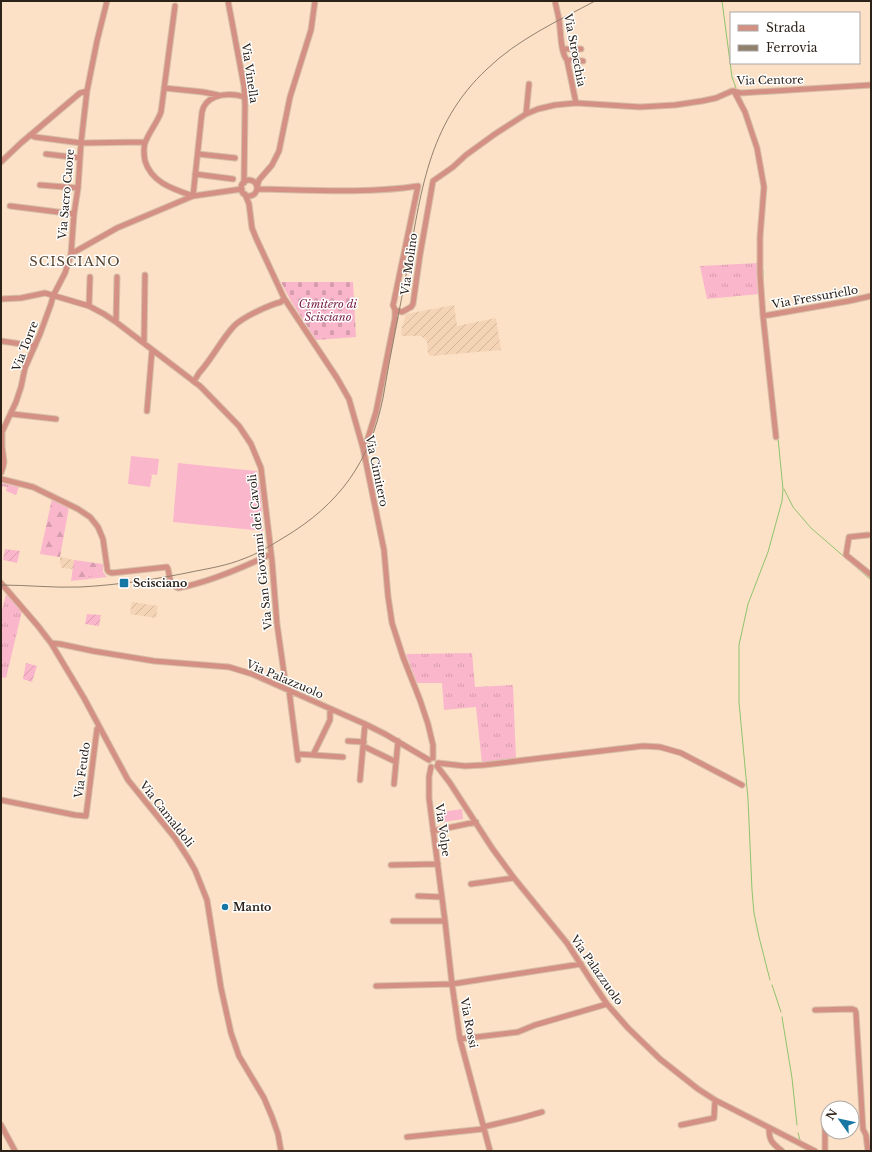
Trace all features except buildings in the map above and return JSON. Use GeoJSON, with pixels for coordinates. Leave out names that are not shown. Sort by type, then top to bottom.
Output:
{"type":"FeatureCollection","features":[{"type":"Feature","properties":{"kind":"street","name":"Via Sacro Cuore"},"geometry":{"type":"LineString","coordinates":[[53,296],[63,279],[71,254],[87,91],[107,1]]}},
{"type":"Feature","properties":{"kind":"street","name":"Via Vinella"},"geometry":{"type":"LineString","coordinates":[[228,1],[245,90],[244,183]]}},
{"type":"Feature","properties":{"kind":"street"},"geometry":{"type":"LineString","coordinates":[[250,207],[259,180],[274,162],[279,151],[292,88],[311,30],[314,1]]}},
{"type":"Feature","properties":{"kind":"street","name":"Via Strocchia"},"geometry":{"type":"LineString","coordinates":[[555,1],[560,20],[563,49],[567,60],[576,102]]}},
{"type":"Feature","properties":{"kind":"street"},"geometry":{"type":"LineString","coordinates":[[175,6],[161,112],[159,119],[145,142],[144,156],[146,164],[152,175],[161,183],[193,196]]}},
{"type":"Feature","properties":{"kind":"street"},"geometry":{"type":"LineString","coordinates":[[563,49],[581,49]]}},
{"type":"Feature","properties":{"kind":"street"},"geometry":{"type":"LineString","coordinates":[[567,60],[583,60]]}},
{"type":"Feature","properties":{"kind":"street"},"geometry":{"type":"LineString","coordinates":[[526,114],[528,84]]}},
{"type":"Feature","properties":{"kind":"street","name":"Via Centore"},"geometry":{"type":"LineString","coordinates":[[576,102],[640,107],[675,105],[702,102],[734,91],[741,93],[871,85]]}},
{"type":"Feature","properties":{"kind":"street"},"geometry":{"type":"LineString","coordinates":[[164,88],[203,92],[219,96]]}},
{"type":"Feature","properties":{"kind":"street"},"geometry":{"type":"LineString","coordinates":[[236,95],[245,90]]}},
{"type":"Feature","properties":{"kind":"street"},"geometry":{"type":"LineString","coordinates":[[1,162],[30,135],[80,93],[87,91]]}},
{"type":"Feature","properties":{"kind":"street"},"geometry":{"type":"LineString","coordinates":[[734,91],[745,112],[757,148],[764,187],[760,237],[760,274],[776,437]]}},
{"type":"Feature","properties":{"kind":"street"},"geometry":{"type":"LineString","coordinates":[[193,196],[203,108],[208,101],[216,96],[236,95],[245,97]]}},
{"type":"Feature","properties":{"kind":"street","name":"Via Molino"},"geometry":{"type":"LineString","coordinates":[[256,190],[382,190],[418,186],[394,301],[394,307],[396,310],[399,312],[405,311],[413,304],[433,181],[495,134],[526,114],[538,109],[576,102]]}},
{"type":"Feature","properties":{"kind":"street"},"geometry":{"type":"LineString","coordinates":[[30,135],[35,137],[81,143],[145,142]]}},
{"type":"Feature","properties":{"kind":"street"},"geometry":{"type":"LineString","coordinates":[[46,154],[80,158]]}},
{"type":"Feature","properties":{"kind":"street"},"geometry":{"type":"LineString","coordinates":[[198,154],[234,158]]}},
{"type":"Feature","properties":{"kind":"street"},"geometry":{"type":"LineString","coordinates":[[250,207],[243,192],[244,183],[253,181],[266,171]]}},
{"type":"Feature","properties":{"kind":"street"},"geometry":{"type":"LineString","coordinates":[[244,173],[253,181],[256,190]]}},
{"type":"Feature","properties":{"kind":"street"},"geometry":{"type":"LineString","coordinates":[[195,174],[232,179]]}},
{"type":"Feature","properties":{"kind":"street"},"geometry":{"type":"LineString","coordinates":[[40,185],[78,188]]}},
{"type":"Feature","properties":{"kind":"street"},"geometry":{"type":"LineString","coordinates":[[71,254],[117,228],[193,196],[243,192],[250,196],[256,190]]}},
{"type":"Feature","properties":{"kind":"street"},"geometry":{"type":"LineString","coordinates":[[10,206],[74,214]]}},
{"type":"Feature","properties":{"kind":"street","name":"Via Cimitero"},"geometry":{"type":"LineString","coordinates":[[250,207],[252,228],[283,295],[349,399],[363,448],[384,550],[392,623],[428,724],[433,745],[431,759]]}},
{"type":"Feature","properties":{"kind":"street"},"geometry":{"type":"LineString","coordinates":[[144,343],[145,275]]}},
{"type":"Feature","properties":{"kind":"street"},"geometry":{"type":"LineString","coordinates":[[89,306],[90,277]]}},
{"type":"Feature","properties":{"kind":"street"},"geometry":{"type":"LineString","coordinates":[[116,322],[117,278]]}},
{"type":"Feature","properties":{"kind":"street","name":"Via San Giovanni dei Cavoli"},"geometry":{"type":"LineString","coordinates":[[1,299],[21,298],[42,293],[49,294],[89,306],[104,314],[185,374],[195,378],[200,386],[239,426],[251,444],[260,468],[271,554],[277,624],[297,757],[313,755]]}},
{"type":"Feature","properties":{"kind":"street"},"geometry":{"type":"LineString","coordinates":[[195,378],[234,326],[276,303],[281,302],[283,295]]}},
{"type":"Feature","properties":{"kind":"street","name":"Via Torre"},"geometry":{"type":"LineString","coordinates":[[1,473],[4,462],[1,447],[2,427],[12,414],[22,387],[25,368],[35,346],[53,296]]}},
{"type":"Feature","properties":{"kind":"street","name":"Via Fressuriello"},"geometry":{"type":"LineString","coordinates":[[763,316],[871,296]]}},
{"type":"Feature","properties":{"kind":"street"},"geometry":{"type":"LineString","coordinates":[[276,303],[285,304],[291,307]]}},
{"type":"Feature","properties":{"kind":"street"},"geometry":{"type":"LineString","coordinates":[[363,448],[367,441],[376,412],[396,310]]}},
{"type":"Feature","properties":{"kind":"street"},"geometry":{"type":"LineString","coordinates":[[1,341],[35,346]]}},
{"type":"Feature","properties":{"kind":"street"},"geometry":{"type":"LineString","coordinates":[[147,411],[152,350]]}},
{"type":"Feature","properties":{"kind":"street"},"geometry":{"type":"LineString","coordinates":[[12,414],[56,418]]}},
{"type":"Feature","properties":{"kind":"street"},"geometry":{"type":"LineString","coordinates":[[1,479],[33,487],[78,509],[90,517],[95,522],[101,533],[105,546],[107,570],[112,573],[167,567],[171,584],[178,588],[224,574],[271,554]]}},
{"type":"Feature","properties":{"kind":"street"},"geometry":{"type":"LineString","coordinates":[[868,535],[849,537],[846,555],[871,575]]}},
{"type":"Feature","properties":{"kind":"street","name":"Via Camaldoli"},"geometry":{"type":"LineString","coordinates":[[1,583],[51,643],[100,727],[128,780],[175,838],[198,877],[207,900],[220,988],[231,1033],[239,1056],[264,1098],[278,1134],[281,1151]]}},
{"type":"Feature","properties":{"kind":"street","name":"Via Palazzuolo"},"geometry":{"type":"LineString","coordinates":[[51,643],[154,661],[229,668],[252,674],[365,724],[431,759]]}},
{"type":"Feature","properties":{"kind":"street"},"geometry":{"type":"LineString","coordinates":[[330,709],[330,720],[313,755],[343,757]]}},
{"type":"Feature","properties":{"kind":"street"},"geometry":{"type":"LineString","coordinates":[[360,780],[365,724]]}},
{"type":"Feature","properties":{"kind":"street","name":"Via Feudo"},"geometry":{"type":"LineString","coordinates":[[1,800],[86,816],[97,729],[100,727]]}},
{"type":"Feature","properties":{"kind":"street"},"geometry":{"type":"LineString","coordinates":[[348,741],[363,744],[396,762]]}},
{"type":"Feature","properties":{"kind":"street"},"geometry":{"type":"LineString","coordinates":[[394,784],[398,741]]}},
{"type":"Feature","properties":{"kind":"street"},"geometry":{"type":"LineString","coordinates":[[438,764],[437,760],[431,759],[428,763],[431,767],[438,764],[465,766],[484,765],[643,746],[660,747],[681,753],[742,785]]}},
{"type":"Feature","properties":{"kind":"street","name":"Via Palazzuolo"},"geometry":{"type":"LineString","coordinates":[[438,764],[492,848],[514,878],[567,943],[607,1004],[628,1028],[660,1059],[698,1089],[715,1100],[769,1128],[788,1136],[812,1150]]}},
{"type":"Feature","properties":{"kind":"street","name":"Via Volpe"},"geometry":{"type":"LineString","coordinates":[[431,767],[429,777],[429,798],[442,897]]}},
{"type":"Feature","properties":{"kind":"street"},"geometry":{"type":"LineString","coordinates":[[433,831],[476,822]]}},
{"type":"Feature","properties":{"kind":"street"},"geometry":{"type":"LineString","coordinates":[[391,864],[438,864]]}},
{"type":"Feature","properties":{"kind":"street"},"geometry":{"type":"LineString","coordinates":[[471,884],[514,878]]}},
{"type":"Feature","properties":{"kind":"street"},"geometry":{"type":"LineString","coordinates":[[418,896],[442,897]]}},
{"type":"Feature","properties":{"kind":"street","name":"Via Rossi"},"geometry":{"type":"LineString","coordinates":[[442,897],[460,1039],[490,1151]]}},
{"type":"Feature","properties":{"kind":"street"},"geometry":{"type":"LineString","coordinates":[[393,921],[445,921]]}},
{"type":"Feature","properties":{"kind":"street"},"geometry":{"type":"LineString","coordinates":[[376,986],[452,984],[581,964]]}},
{"type":"Feature","properties":{"kind":"street"},"geometry":{"type":"LineString","coordinates":[[460,1039],[518,1032],[547,1021],[607,1004]]}},
{"type":"Feature","properties":{"kind":"street"},"geometry":{"type":"LineString","coordinates":[[815,1010],[855,1010],[863,1129],[866,1135],[868,1151]]}},
{"type":"Feature","properties":{"kind":"street"},"geometry":{"type":"LineString","coordinates":[[682,1125],[714,1118],[715,1100]]}},
{"type":"Feature","properties":{"kind":"street"},"geometry":{"type":"LineString","coordinates":[[407,1137],[483,1128],[542,1112]]}},
{"type":"Feature","properties":{"kind":"street"},"geometry":{"type":"LineString","coordinates":[[1,1125],[15,1151]]}},
{"type":"Feature","properties":{"kind":"street"},"geometry":{"type":"LineString","coordinates":[[769,1128],[769,1138],[782,1151]]}},
{"type":"Feature","properties":{"kind":"street"},"geometry":{"type":"LineString","coordinates":[[825,1140],[825,1151]]}},
{"type":"Feature","properties":{"kind":"shaded area"},"geometry":{"type":"Polygon","coordinates":[[[454,305],[457,326],[496,318],[501,350],[431,356],[428,354],[427,341],[421,336],[401,336],[406,314],[454,305]]]}},
{"type":"Feature","properties":{"kind":"shaded area"},"geometry":{"type":"Polygon","coordinates":[[[60,557],[74,560],[73,569],[62,568],[60,557]]]}},
{"type":"Feature","properties":{"kind":"shaded area"},"geometry":{"type":"Polygon","coordinates":[[[132,602],[158,606],[156,618],[130,614],[132,602]]]}},
{"type":"Feature","properties":{"kind":"green space"},"geometry":{"type":"Polygon","coordinates":[[[758,263],[759,294],[707,299],[700,266],[758,263]]]}},
{"type":"Feature","properties":{"kind":"green space","name":"Cimitero di Scisciano"},"geometry":{"type":"Polygon","coordinates":[[[281,282],[353,282],[356,337],[316,340],[291,301],[281,282]]]}},
{"type":"Feature","properties":{"kind":"green space"},"geometry":{"type":"Polygon","coordinates":[[[131,456],[159,459],[157,475],[149,474],[152,475],[150,487],[128,484],[131,456]]]}},
{"type":"Feature","properties":{"kind":"green space"},"geometry":{"type":"Polygon","coordinates":[[[178,463],[257,471],[257,482],[260,483],[263,531],[173,522],[178,463]]]}},
{"type":"Feature","properties":{"kind":"green space"},"geometry":{"type":"Polygon","coordinates":[[[1,483],[19,487],[16,495],[6,491],[7,487],[1,486],[1,483]]]}},
{"type":"Feature","properties":{"kind":"green space"},"geometry":{"type":"Polygon","coordinates":[[[52,499],[69,507],[60,557],[40,554],[52,499]]]}},
{"type":"Feature","properties":{"kind":"green space"},"geometry":{"type":"Polygon","coordinates":[[[5,549],[20,551],[17,563],[3,560],[5,549]]]}},
{"type":"Feature","properties":{"kind":"green space"},"geometry":{"type":"Polygon","coordinates":[[[74,560],[103,564],[103,572],[71,581],[74,560]]]}},
{"type":"Feature","properties":{"kind":"green space"},"geometry":{"type":"Polygon","coordinates":[[[103,572],[107,577],[71,581],[103,572]]]}},
{"type":"Feature","properties":{"kind":"green space"},"geometry":{"type":"Polygon","coordinates":[[[6,594],[22,611],[6,678],[1,677],[1,614],[6,594]]]}},
{"type":"Feature","properties":{"kind":"green space"},"geometry":{"type":"Polygon","coordinates":[[[87,614],[101,615],[99,626],[85,624],[87,614]]]}},
{"type":"Feature","properties":{"kind":"green space"},"geometry":{"type":"Polygon","coordinates":[[[472,653],[475,687],[513,685],[516,760],[482,764],[476,707],[444,710],[442,683],[417,683],[406,654],[472,653]]]}},
{"type":"Feature","properties":{"kind":"green space"},"geometry":{"type":"Polygon","coordinates":[[[26,663],[37,666],[32,682],[23,679],[26,663]]]}},
{"type":"Feature","properties":{"kind":"green space"},"geometry":{"type":"Polygon","coordinates":[[[462,809],[463,819],[444,822],[442,812],[462,809]]]}},
{"type":"Feature","properties":{"kind":"waterway"},"geometry":{"type":"LineString","coordinates":[[722,1],[730,62]]}},
{"type":"Feature","properties":{"kind":"waterway"},"geometry":{"type":"LineString","coordinates":[[730,64],[732,77],[736,88]]}},
{"type":"Feature","properties":{"kind":"waterway"},"geometry":{"type":"LineString","coordinates":[[740,96],[743,102]]}},
{"type":"Feature","properties":{"kind":"waterway"},"geometry":{"type":"LineString","coordinates":[[763,270],[763,278]]}},
{"type":"Feature","properties":{"kind":"waterway"},"geometry":{"type":"LineString","coordinates":[[770,980],[754,913],[748,799],[739,702],[739,645],[748,604],[768,552],[782,501],[783,489],[778,438]]}},
{"type":"Feature","properties":{"kind":"waterway"},"geometry":{"type":"LineString","coordinates":[[784,489],[793,507],[811,528],[871,580]]}},
{"type":"Feature","properties":{"kind":"waterway"},"geometry":{"type":"LineString","coordinates":[[772,985],[781,1012]]}},
{"type":"Feature","properties":{"kind":"waterway"},"geometry":{"type":"LineString","coordinates":[[782,1017],[792,1078],[797,1125]]}},
{"type":"Feature","properties":{"kind":"waterway"},"geometry":{"type":"LineString","coordinates":[[798,1133],[800,1140]]}},
{"type":"Feature","properties":{"kind":"railway"},"geometry":{"type":"LineString","coordinates":[[1,585],[70,587],[109,585],[168,577],[226,565],[253,555],[283,538],[303,525],[336,496],[349,480],[360,462],[370,442],[377,421],[383,398],[423,188],[439,137],[451,113],[467,91],[499,58],[539,31],[595,1]]}},
{"type":"Feature","properties":{"kind":"place","name":"Scisciano"},"geometry":{"type":"Point","coordinates":[124,583]}},
{"type":"Feature","properties":{"kind":"place","name":"Manto"},"geometry":{"type":"Point","coordinates":[225,907]}},
{"type":"Feature","properties":{"kind":"district","name":"SCISCIANO"},"geometry":{"type":"Point","coordinates":[75,261]}}]}
